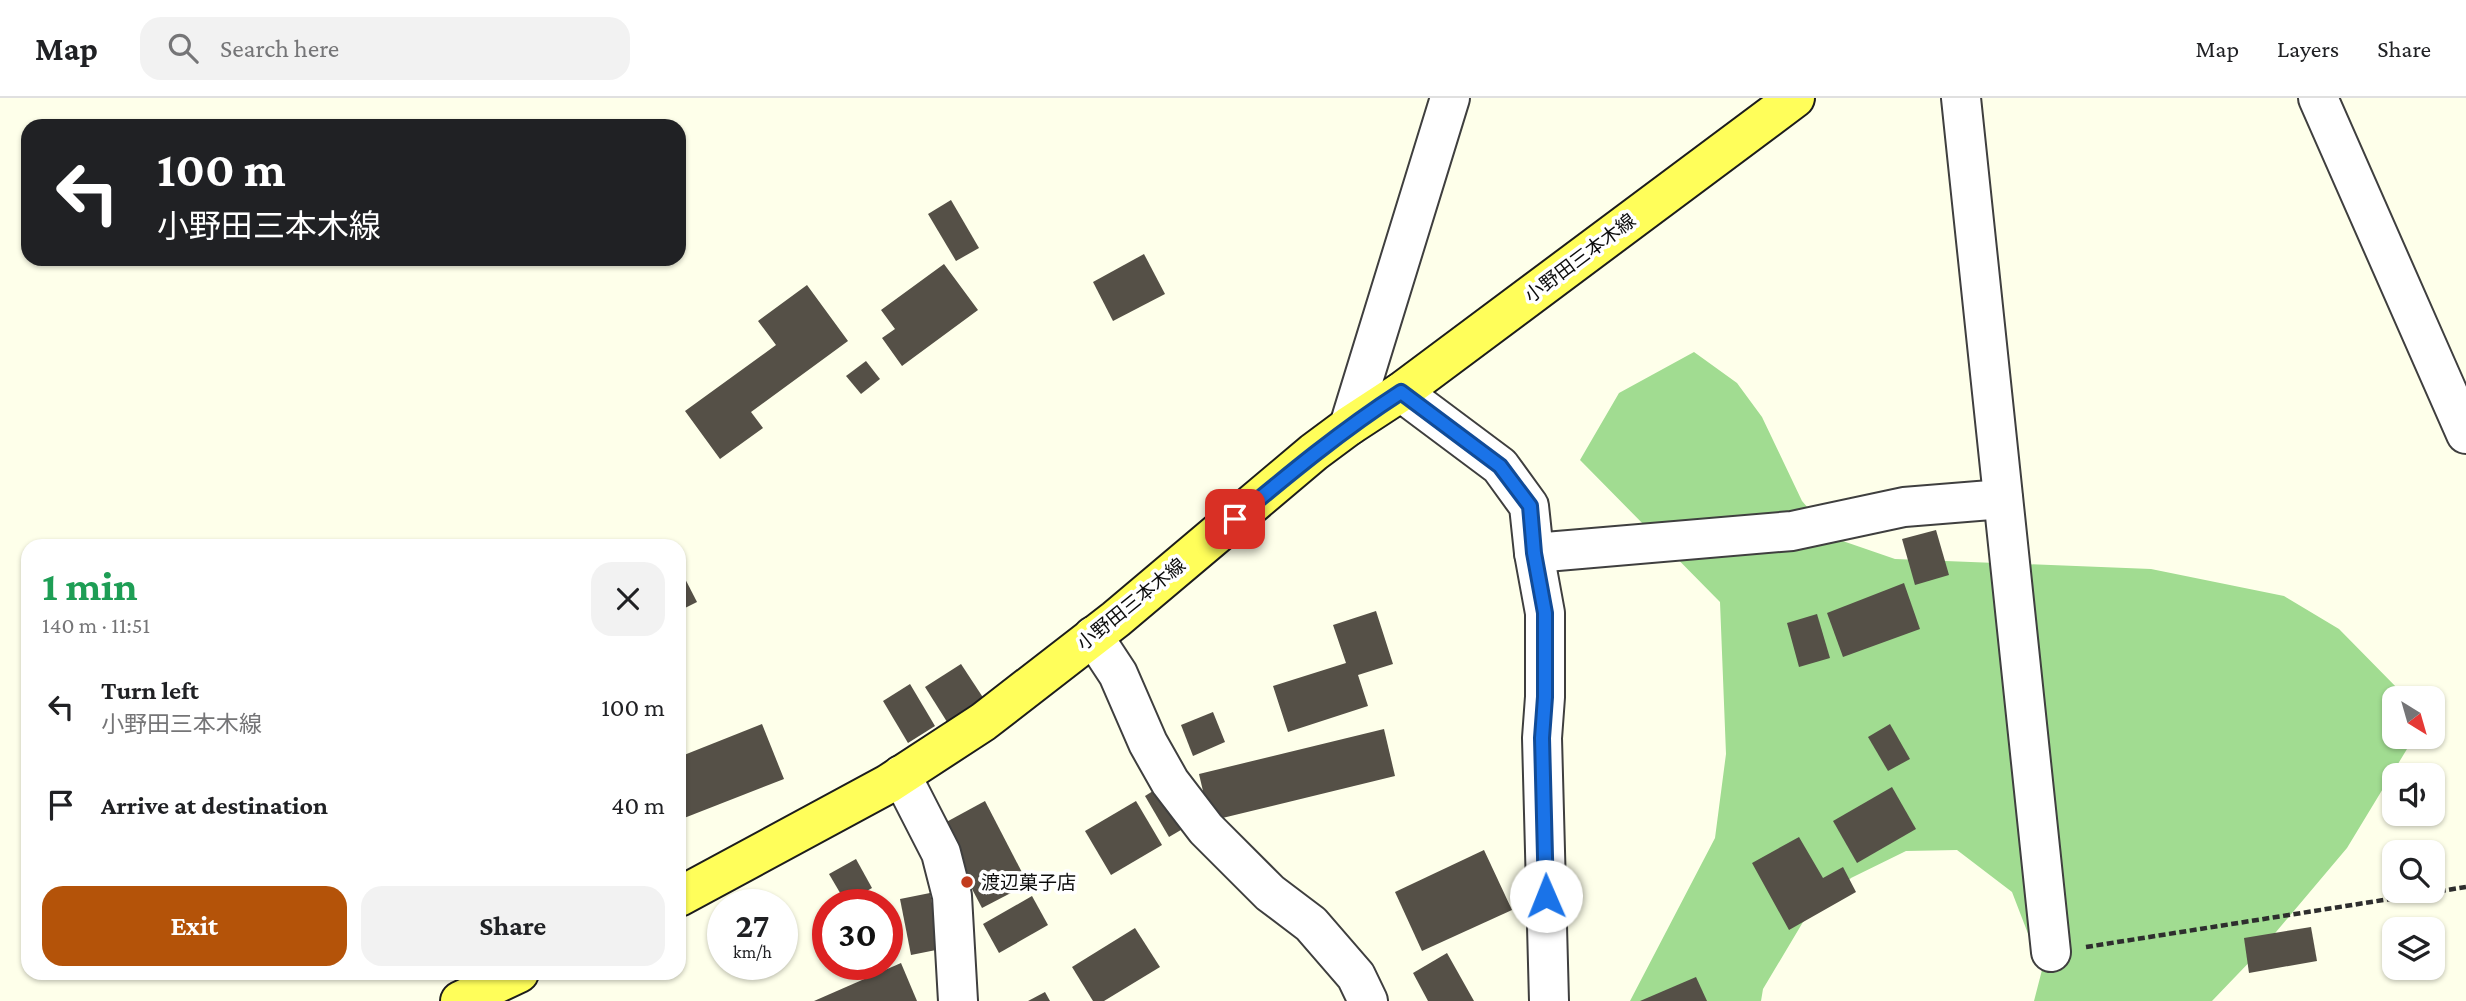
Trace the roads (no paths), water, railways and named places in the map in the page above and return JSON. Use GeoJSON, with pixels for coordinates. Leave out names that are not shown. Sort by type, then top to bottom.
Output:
{"type":"FeatureCollection","features":[{"type":"Feature","properties":{"kind":"main road","name":"小野田三本木線"},"geometry":{"type":"LineString","coordinates":[[686,893],[901,775],[982,722],[1093,636],[1314,452],[1401,392],[1795,98]]}},
{"type":"Feature","properties":{"kind":"main road"},"geometry":{"type":"LineString","coordinates":[[460,1001],[504,980]]}},
{"type":"Feature","properties":{"kind":"street"},"geometry":{"type":"LineString","coordinates":[[1349,426],[1450,98]]}},
{"type":"Feature","properties":{"kind":"street"},"geometry":{"type":"LineString","coordinates":[[1961,98],[2051,952]]}},
{"type":"Feature","properties":{"kind":"street"},"geometry":{"type":"LineString","coordinates":[[2318,98],[2466,434]]}},
{"type":"Feature","properties":{"kind":"street"},"geometry":{"type":"LineString","coordinates":[[1401,392],[1500,466],[1530,506],[1534,553],[1545,613],[1542,738],[1549,1001]]}},
{"type":"Feature","properties":{"kind":"street"},"geometry":{"type":"LineString","coordinates":[[1534,553],[1792,531],[1904,507],[2003,499]]}},
{"type":"Feature","properties":{"kind":"street"},"geometry":{"type":"LineString","coordinates":[[1093,636],[1118,674],[1148,743],[1170,782],[1206,829],[1270,894],[1311,924],[1356,976],[1368,1001]]}},
{"type":"Feature","properties":{"kind":"street"},"geometry":{"type":"LineString","coordinates":[[901,775],[941,853],[952,896],[958,1001]]}},
{"type":"Feature","properties":{"kind":"place","name":"渡辺菓子店"},"geometry":{"type":"Point","coordinates":[967,882]}}]}
